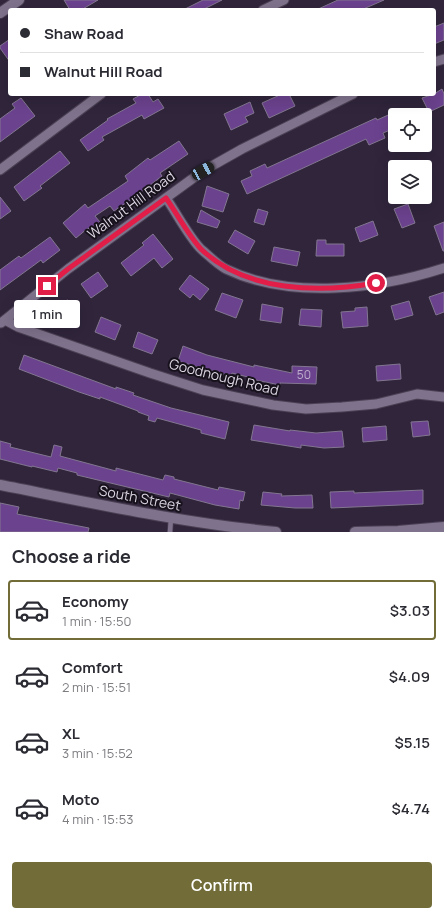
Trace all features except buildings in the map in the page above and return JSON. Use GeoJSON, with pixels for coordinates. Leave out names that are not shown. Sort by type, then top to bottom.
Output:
{"type":"FeatureCollection","features":[{"type":"Feature","properties":{"kind":"street"},"geometry":{"type":"LineString","coordinates":[[0,13],[19,0]]}},
{"type":"Feature","properties":{"kind":"street"},"geometry":{"type":"LineString","coordinates":[[267,8],[284,0]]}},
{"type":"Feature","properties":{"kind":"street"},"geometry":{"type":"LineString","coordinates":[[0,170],[98,96]]}},
{"type":"Feature","properties":{"kind":"street","name":"Walnut Hill Road"},"geometry":{"type":"LineString","coordinates":[[2,322],[68,269],[203,171],[242,149],[350,96]]}},
{"type":"Feature","properties":{"kind":"street"},"geometry":{"type":"LineString","coordinates":[[166,198],[201,249],[226,268],[272,284],[294,288],[321,289],[363,285],[400,279],[444,268]]}},
{"type":"Feature","properties":{"kind":"street","name":"Goodnough Road"},"geometry":{"type":"LineString","coordinates":[[2,322],[150,374],[203,390],[273,405],[306,409],[376,404],[417,394],[444,397]]}},
{"type":"Feature","properties":{"kind":"street","name":"South Street"},"geometry":{"type":"LineString","coordinates":[[0,485],[171,518],[219,529],[276,532]]}},
{"type":"Feature","properties":{"kind":"street"},"geometry":{"type":"LineString","coordinates":[[355,532],[398,531],[444,526]]}},
{"type":"Feature","properties":{"kind":"lane"},"geometry":{"type":"LineString","coordinates":[[170,532],[171,518]]}},
{"type":"Feature","properties":{"kind":"route"},"geometry":{"type":"LineString","coordinates":[[47,286],[166,198],[201,249],[226,268],[272,284],[294,288],[321,289],[376,283]]}}]}
